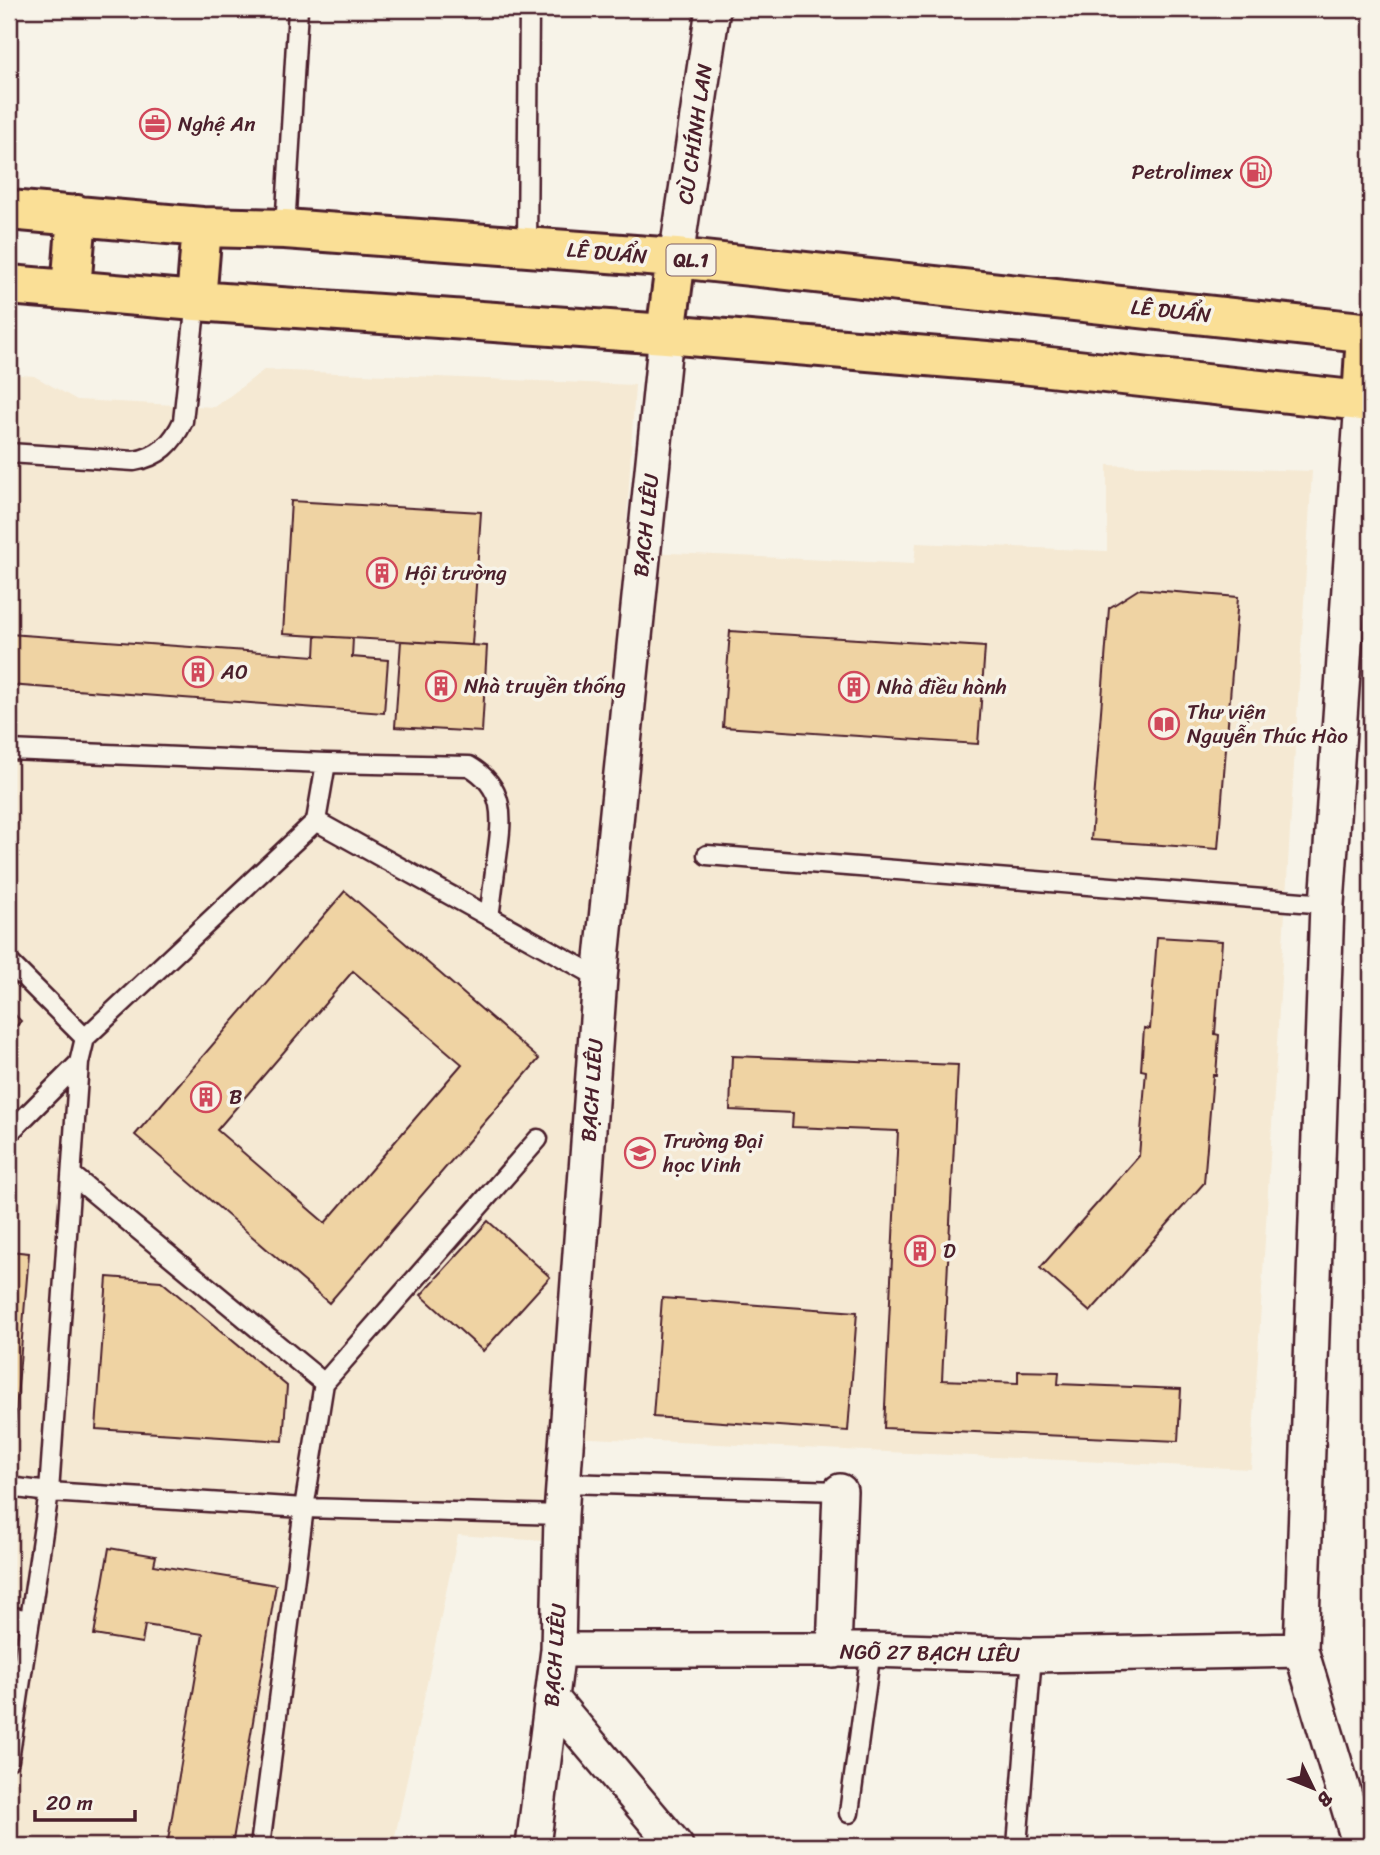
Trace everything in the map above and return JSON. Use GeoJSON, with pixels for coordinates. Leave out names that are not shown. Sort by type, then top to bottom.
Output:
{"type":"FeatureCollection","features":[{"type":"Feature","properties":{"kind":"main road","name":"LÊ DUẨN"},"geometry":{"type":"LineString","coordinates":[[9,210],[202,227],[285,229],[676,258],[1368,332]]}},
{"type":"Feature","properties":{"kind":"main road"},"geometry":{"type":"LineString","coordinates":[[71,289],[77,215]]}},
{"type":"Feature","properties":{"kind":"main road"},"geometry":{"type":"LineString","coordinates":[[197,301],[202,227]]}},
{"type":"Feature","properties":{"kind":"main road"},"geometry":{"type":"LineString","coordinates":[[666,334],[676,258]]}},
{"type":"Feature","properties":{"kind":"main road"},"geometry":{"type":"LineString","coordinates":[[9,285],[1022,363],[1367,401],[1368,332]]}},
{"type":"Feature","properties":{"kind":"street","name":"CÙ CHÍNH LAN"},"geometry":{"type":"LineString","coordinates":[[676,258],[713,9]]}},
{"type":"Feature","properties":{"kind":"street","name":"BẠCH LIÊU"},"geometry":{"type":"LineString","coordinates":[[533,1846],[558,1650],[562,1499],[600,978],[666,334]]}},
{"type":"Feature","properties":{"kind":"street"},"geometry":{"type":"LineString","coordinates":[[1360,1846],[1301,1650],[1327,904],[1367,401]]}},
{"type":"Feature","properties":{"kind":"street"},"geometry":{"type":"LineString","coordinates":[[834,1651],[840,1491]]}},
{"type":"Feature","properties":{"kind":"street","name":"NGÕ 27 BẠCH LIÊU"},"geometry":{"type":"LineString","coordinates":[[558,1650],[871,1650],[1032,1655],[1301,1650]]}},
{"type":"Feature","properties":{"kind":"street"},"geometry":{"type":"LineString","coordinates":[[553,1700],[676,1846]]}},
{"type":"Feature","properties":{"kind":"lane"},"geometry":{"type":"LineString","coordinates":[[285,229],[298,9]]}},
{"type":"Feature","properties":{"kind":"lane"},"geometry":{"type":"LineString","coordinates":[[527,246],[529,9]]}},
{"type":"Feature","properties":{"kind":"lane"},"geometry":{"type":"LineString","coordinates":[[9,453],[134,461],[156,454],[166,447],[175,438],[183,421],[197,301]]}},
{"type":"Feature","properties":{"kind":"lane"},"geometry":{"type":"LineString","coordinates":[[9,750],[326,763],[460,764],[480,772],[494,790],[502,819],[489,917]]}},
{"type":"Feature","properties":{"kind":"lane"},"geometry":{"type":"LineString","coordinates":[[9,1760],[49,1492],[79,1063],[85,1038],[316,821],[326,763]]}},
{"type":"Feature","properties":{"kind":"lane"},"geometry":{"type":"LineString","coordinates":[[316,821],[600,978]]}},
{"type":"Feature","properties":{"kind":"lane"},"geometry":{"type":"LineString","coordinates":[[707,855],[1327,904]]}},
{"type":"Feature","properties":{"kind":"lane"},"geometry":{"type":"LineString","coordinates":[[9,962],[85,1038]]}},
{"type":"Feature","properties":{"kind":"lane"},"geometry":{"type":"LineString","coordinates":[[9,1133],[79,1063]]}},
{"type":"Feature","properties":{"kind":"lane"},"geometry":{"type":"LineString","coordinates":[[260,1846],[304,1508],[324,1383],[538,1139]]}},
{"type":"Feature","properties":{"kind":"lane"},"geometry":{"type":"LineString","coordinates":[[72,1175],[324,1383]]}},
{"type":"Feature","properties":{"kind":"lane"},"geometry":{"type":"LineString","coordinates":[[9,1486],[49,1492],[304,1508],[840,1491]]}},
{"type":"Feature","properties":{"kind":"lane"},"geometry":{"type":"LineString","coordinates":[[9,1616],[30,1619]]}},
{"type":"Feature","properties":{"kind":"lane"},"geometry":{"type":"LineString","coordinates":[[849,1813],[871,1650]]}},
{"type":"Feature","properties":{"kind":"lane"},"geometry":{"type":"LineString","coordinates":[[1017,1846],[1032,1655]]}},
{"type":"Feature","properties":{"kind":"shaded area","name":"Trường Đại học Vinh"},"geometry":{"type":"Polygon","coordinates":[[[264,370],[635,385],[625,551],[914,564],[916,543],[1107,551],[1107,465],[1312,471],[1251,1469],[549,1436],[545,1541],[458,1535],[393,1846],[9,1846],[9,374],[34,376],[77,400],[215,407],[264,370]]]}},
{"type":"Feature","properties":{"kind":"building","name":"Hội trường"},"geometry":{"type":"Polygon","coordinates":[[[291,501],[481,512],[472,645],[283,634],[291,501]]]}},
{"type":"Feature","properties":{"kind":"building","name":"Thư viện Nguyễn Thúc Hào"},"geometry":{"type":"Polygon","coordinates":[[[1139,589],[1238,597],[1218,849],[1091,840],[1109,608],[1139,589]]]}},
{"type":"Feature","properties":{"kind":"building","name":"Nhà điều hành"},"geometry":{"type":"Polygon","coordinates":[[[730,631],[985,647],[978,744],[723,727],[730,631]]]}},
{"type":"Feature","properties":{"kind":"building","name":"A0"},"geometry":{"type":"Polygon","coordinates":[[[9,634],[315,656],[316,636],[353,638],[352,657],[388,660],[384,713],[9,685],[9,634]]]}},
{"type":"Feature","properties":{"kind":"building","name":"Nhà truyền thống"},"geometry":{"type":"Polygon","coordinates":[[[401,641],[487,646],[482,732],[395,727],[401,641]]]}},
{"type":"Feature","properties":{"kind":"building","name":"B"},"geometry":{"type":"Polygon","coordinates":[[[345,891],[539,1059],[329,1303],[135,1135],[345,891]],[[353,971],[217,1130],[325,1223],[462,1064],[353,971]]]}},
{"type":"Feature","properties":{"kind":"building"},"geometry":{"type":"Polygon","coordinates":[[[1157,937],[1222,941],[1215,1034],[1219,1035],[1204,1183],[1090,1312],[1040,1268],[1139,1156],[1146,1071],[1141,1070],[1144,1028],[1150,1029],[1157,937]]]}},
{"type":"Feature","properties":{"kind":"building"},"geometry":{"type":"Polygon","coordinates":[[[9,1009],[21,1021],[9,1034],[9,1009]]]}},
{"type":"Feature","properties":{"kind":"building","name":"D"},"geometry":{"type":"Polygon","coordinates":[[[732,1056],[958,1065],[942,1380],[1018,1383],[1018,1371],[1059,1372],[1058,1384],[1181,1389],[1178,1441],[884,1428],[898,1131],[792,1127],[793,1113],[730,1110],[732,1056]]]}},
{"type":"Feature","properties":{"kind":"building"},"geometry":{"type":"Polygon","coordinates":[[[488,1221],[550,1277],[483,1351],[421,1295],[488,1221]]]}},
{"type":"Feature","properties":{"kind":"building"},"geometry":{"type":"Polygon","coordinates":[[[9,1251],[29,1253],[15,1423],[9,1422],[9,1251]]]}},
{"type":"Feature","properties":{"kind":"building"},"geometry":{"type":"Polygon","coordinates":[[[107,1277],[161,1281],[287,1386],[283,1441],[96,1429],[107,1277]]]}},
{"type":"Feature","properties":{"kind":"building"},"geometry":{"type":"Polygon","coordinates":[[[662,1298],[857,1312],[848,1431],[653,1417],[662,1298]]]}},
{"type":"Feature","properties":{"kind":"building"},"geometry":{"type":"Polygon","coordinates":[[[109,1548],[156,1556],[154,1565],[276,1585],[232,1846],[167,1846],[203,1634],[145,1625],[142,1643],[94,1635],[109,1548]]]}},
{"type":"Feature","properties":{"kind":"place","name":"Nghệ An"},"geometry":{"type":"Point","coordinates":[155,124]}},
{"type":"Feature","properties":{"kind":"place","name":"Petrolimex"},"geometry":{"type":"Point","coordinates":[1256,172]}},
{"type":"Feature","properties":{"kind":"place","name":"Hội trường"},"geometry":{"type":"Point","coordinates":[382,573]}},
{"type":"Feature","properties":{"kind":"place","name":"A0"},"geometry":{"type":"Point","coordinates":[198,672]}},
{"type":"Feature","properties":{"kind":"place","name":"Nhà truyền thống"},"geometry":{"type":"Point","coordinates":[441,686]}},
{"type":"Feature","properties":{"kind":"place","name":"Nhà điều hành"},"geometry":{"type":"Point","coordinates":[854,687]}},
{"type":"Feature","properties":{"kind":"place","name":"Thư viện Nguyễn Thúc Hào"},"geometry":{"type":"Point","coordinates":[1164,724]}},
{"type":"Feature","properties":{"kind":"place","name":"B"},"geometry":{"type":"Point","coordinates":[206,1097]}},
{"type":"Feature","properties":{"kind":"place","name":"Trường Đại học Vinh"},"geometry":{"type":"Point","coordinates":[640,1153]}},
{"type":"Feature","properties":{"kind":"place","name":"D"},"geometry":{"type":"Point","coordinates":[920,1251]}}]}
